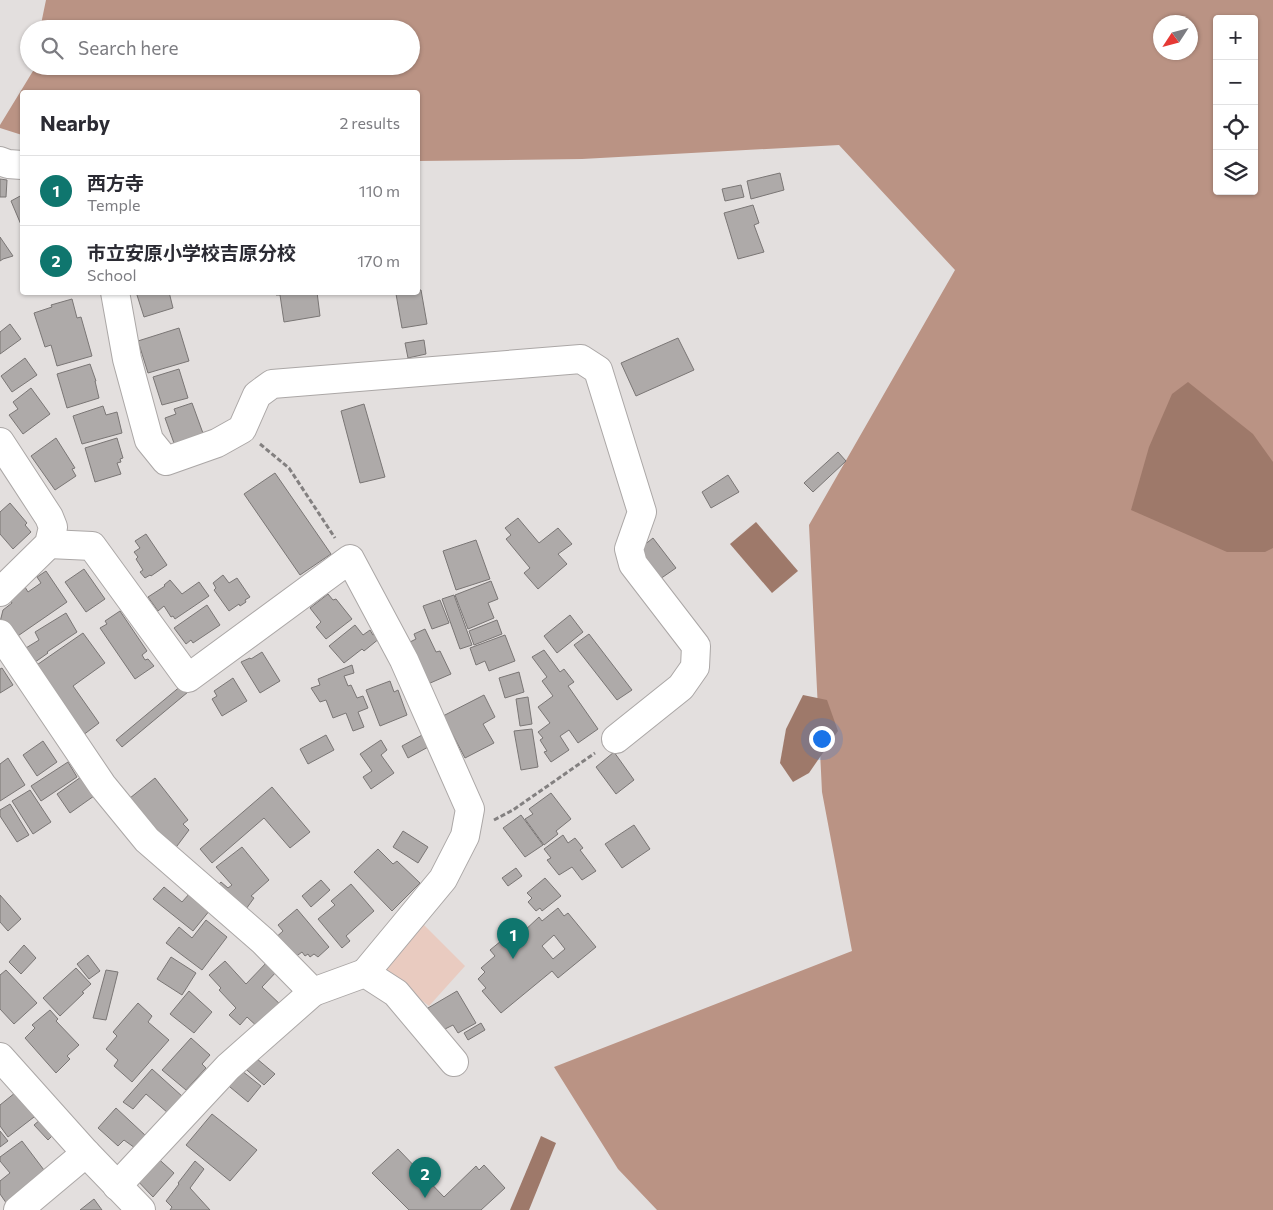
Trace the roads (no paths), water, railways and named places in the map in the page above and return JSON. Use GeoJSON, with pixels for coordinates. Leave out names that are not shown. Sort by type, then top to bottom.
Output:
{"type":"FeatureCollection","features":[{"type":"Feature","properties":{"kind":"street"},"geometry":{"type":"LineString","coordinates":[[0,160],[8,164],[20,166]]}},
{"type":"Feature","properties":{"kind":"street"},"geometry":{"type":"LineString","coordinates":[[116,295],[127,359],[149,440],[166,461],[217,443],[242,429],[257,395],[272,384],[581,359],[598,370],[642,512],[629,549],[633,564],[696,646],[695,667],[681,687],[616,739]]}},
{"type":"Feature","properties":{"kind":"street"},"geometry":{"type":"LineString","coordinates":[[0,442],[48,517],[53,528],[49,544],[0,592]]}},
{"type":"Feature","properties":{"kind":"street"},"geometry":{"type":"LineString","coordinates":[[49,544],[92,546],[188,678],[350,559],[404,660],[470,808],[465,836],[443,879],[365,973],[314,992],[228,1068],[117,1186]]}},
{"type":"Feature","properties":{"kind":"street"},"geometry":{"type":"LineString","coordinates":[[0,634],[102,785],[147,840],[262,941],[314,992]]}},
{"type":"Feature","properties":{"kind":"street"},"geometry":{"type":"LineString","coordinates":[[365,973],[396,993],[454,1062]]}},
{"type":"Feature","properties":{"kind":"street"},"geometry":{"type":"LineString","coordinates":[[0,1057],[86,1153],[141,1210]]}},
{"type":"Feature","properties":{"kind":"street"},"geometry":{"type":"LineString","coordinates":[[18,1210],[86,1153]]}},
{"type":"Feature","properties":{"kind":"place","name":"西方寺"},"geometry":{"type":"Point","coordinates":[513,959]}},
{"type":"Feature","properties":{"kind":"place","name":"市立安原小学校吉原分校"},"geometry":{"type":"Point","coordinates":[425,1198]}}]}
